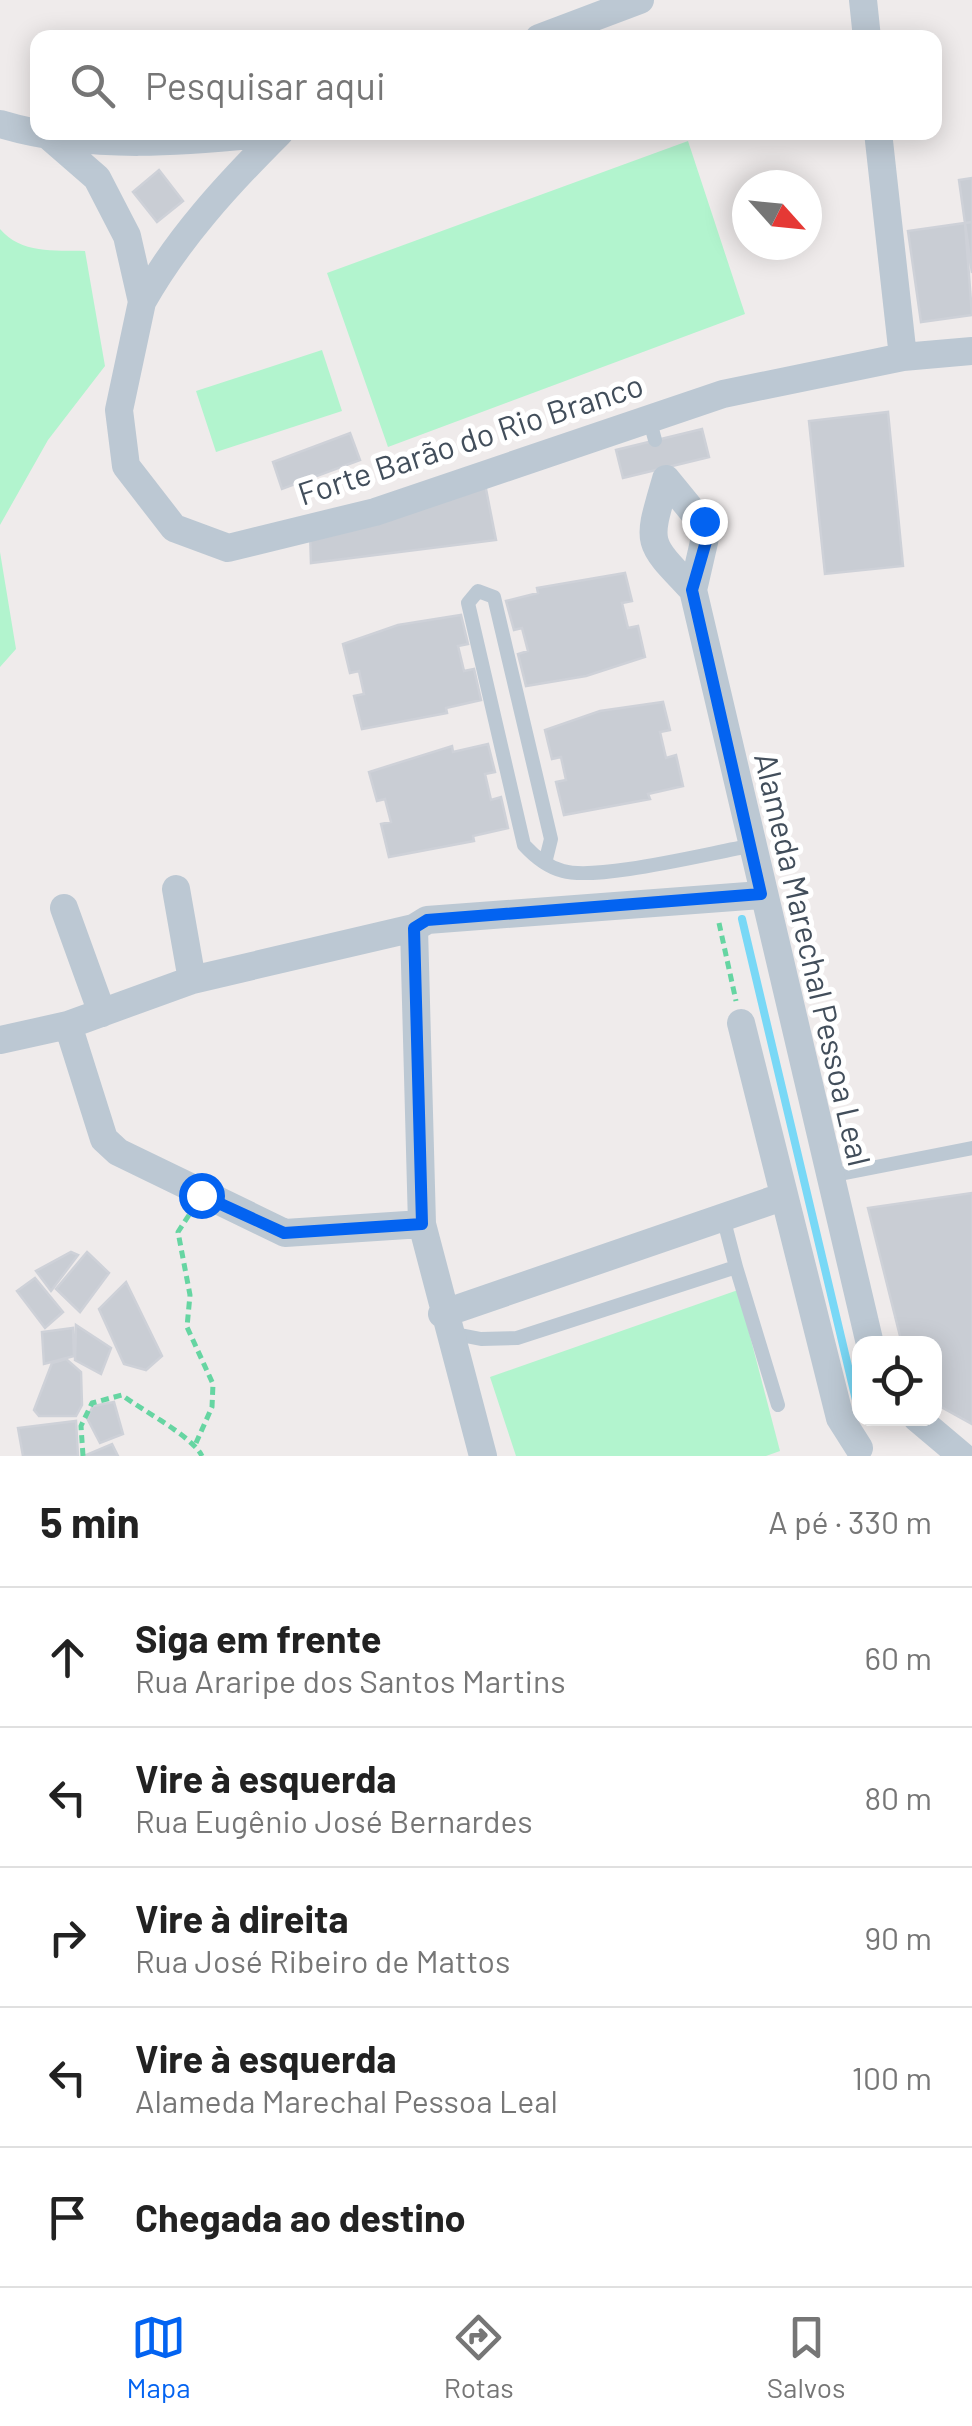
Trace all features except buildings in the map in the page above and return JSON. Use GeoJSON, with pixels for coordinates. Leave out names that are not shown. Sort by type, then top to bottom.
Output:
{"type":"FeatureCollection","features":[{"type":"Feature","properties":{"kind":"street"},"geometry":{"type":"LineString","coordinates":[[560,30],[640,0]]}},
{"type":"Feature","properties":{"kind":"street"},"geometry":{"type":"LineString","coordinates":[[863,0],[866,30]]}},
{"type":"Feature","properties":{"kind":"street"},"geometry":{"type":"LineString","coordinates":[[0,124],[30,132]]}},
{"type":"Feature","properties":{"kind":"street","name":"Forte Barão do Rio Branco"},"geometry":{"type":"LineString","coordinates":[[53,140],[96,178],[113,208],[127,236],[142,302]]}},
{"type":"Feature","properties":{"kind":"street","name":"Forte Barão do Rio Branco"},"geometry":{"type":"LineString","coordinates":[[109,140],[156,140]]}},
{"type":"Feature","properties":{"kind":"street","name":"Forte Barão do Rio Branco"},"geometry":{"type":"LineString","coordinates":[[272,140],[220,193],[162,266],[142,302],[119,410],[126,466],[174,528],[228,548],[374,512],[652,429],[724,394],[903,358],[972,350]]}},
{"type":"Feature","properties":{"kind":"street"},"geometry":{"type":"LineString","coordinates":[[879,140],[903,358]]}},
{"type":"Feature","properties":{"kind":"street","name":"Alameda Marechal Pessoa Leal"},"geometry":{"type":"LineString","coordinates":[[692,590],[658,554],[651,537],[664,473],[707,529],[692,590],[868,1336]]}},
{"type":"Feature","properties":{"kind":"street"},"geometry":{"type":"LineString","coordinates":[[176,889],[192,980]]}},
{"type":"Feature","properties":{"kind":"street"},"geometry":{"type":"LineString","coordinates":[[0,1040],[68,1025],[192,980],[414,928],[427,920],[761,894]]}},
{"type":"Feature","properties":{"kind":"street"},"geometry":{"type":"LineString","coordinates":[[64,908],[102,1013]]}},
{"type":"Feature","properties":{"kind":"street"},"geometry":{"type":"LineString","coordinates":[[414,928],[422,1224],[483,1456]]}},
{"type":"Feature","properties":{"kind":"street"},"geometry":{"type":"LineString","coordinates":[[740,1023],[840,1418],[857,1452]]}},
{"type":"Feature","properties":{"kind":"street"},"geometry":{"type":"LineString","coordinates":[[68,1025],[108,1144],[201,1195],[284,1233],[422,1224]]}},
{"type":"Feature","properties":{"kind":"street"},"geometry":{"type":"LineString","coordinates":[[445,1323],[782,1196]]}},
{"type":"Feature","properties":{"kind":"street"},"geometry":{"type":"LineString","coordinates":[[857,1452],[867,1426]]}},
{"type":"Feature","properties":{"kind":"street"},"geometry":{"type":"LineString","coordinates":[[926,1426],[962,1456]]}},
{"type":"Feature","properties":{"kind":"lane"},"geometry":{"type":"LineString","coordinates":[[545,863],[551,839],[494,597],[478,591],[468,603],[524,845],[545,863],[569,873],[750,846]]}},
{"type":"Feature","properties":{"kind":"lane"},"geometry":{"type":"LineString","coordinates":[[829,1176],[972,1148]]}},
{"type":"Feature","properties":{"kind":"lane"},"geometry":{"type":"LineString","coordinates":[[723,1217],[778,1405]]}},
{"type":"Feature","properties":{"kind":"lane"},"geometry":{"type":"LineString","coordinates":[[445,1323],[481,1339],[516,1338],[736,1266]]}},
{"type":"Feature","properties":{"kind":"path"},"geometry":{"type":"LineString","coordinates":[[714,899],[740,1023]]}},
{"type":"Feature","properties":{"kind":"path"},"geometry":{"type":"LineString","coordinates":[[196,1444],[212,1408],[213,1384],[186,1327],[190,1296],[178,1232],[201,1195]]}},
{"type":"Feature","properties":{"kind":"path"},"geometry":{"type":"LineString","coordinates":[[82,1456],[81,1426],[92,1402],[122,1395],[159,1424],[196,1444],[202,1456]]}},
{"type":"Feature","properties":{"kind":"green space"},"geometry":{"type":"Polygon","coordinates":[[[688,141],[745,314],[388,447],[327,273],[688,141]]]}},
{"type":"Feature","properties":{"kind":"green space"},"geometry":{"type":"Polygon","coordinates":[[[0,229],[28,247],[85,251],[105,366],[48,440],[0,525],[0,229]]]}},
{"type":"Feature","properties":{"kind":"green space"},"geometry":{"type":"Polygon","coordinates":[[[322,350],[342,411],[216,452],[196,391],[322,350]]]}},
{"type":"Feature","properties":{"kind":"green space"},"geometry":{"type":"Polygon","coordinates":[[[0,552],[16,649],[0,667],[0,552]]]}},
{"type":"Feature","properties":{"kind":"green space"},"geometry":{"type":"Polygon","coordinates":[[[738,1290],[780,1451],[766,1456],[516,1456],[490,1377],[738,1290]]]}},
{"type":"Feature","properties":{"kind":"waterway"},"geometry":{"type":"LineString","coordinates":[[742,919],[852,1383]]}},
{"type":"Feature","properties":{"kind":"route"},"geometry":{"type":"LineString","coordinates":[[201,1195],[284,1233],[338,1233],[422,1224],[414,928],[427,920],[761,894],[692,590],[705,550],[704,521]]}}]}
